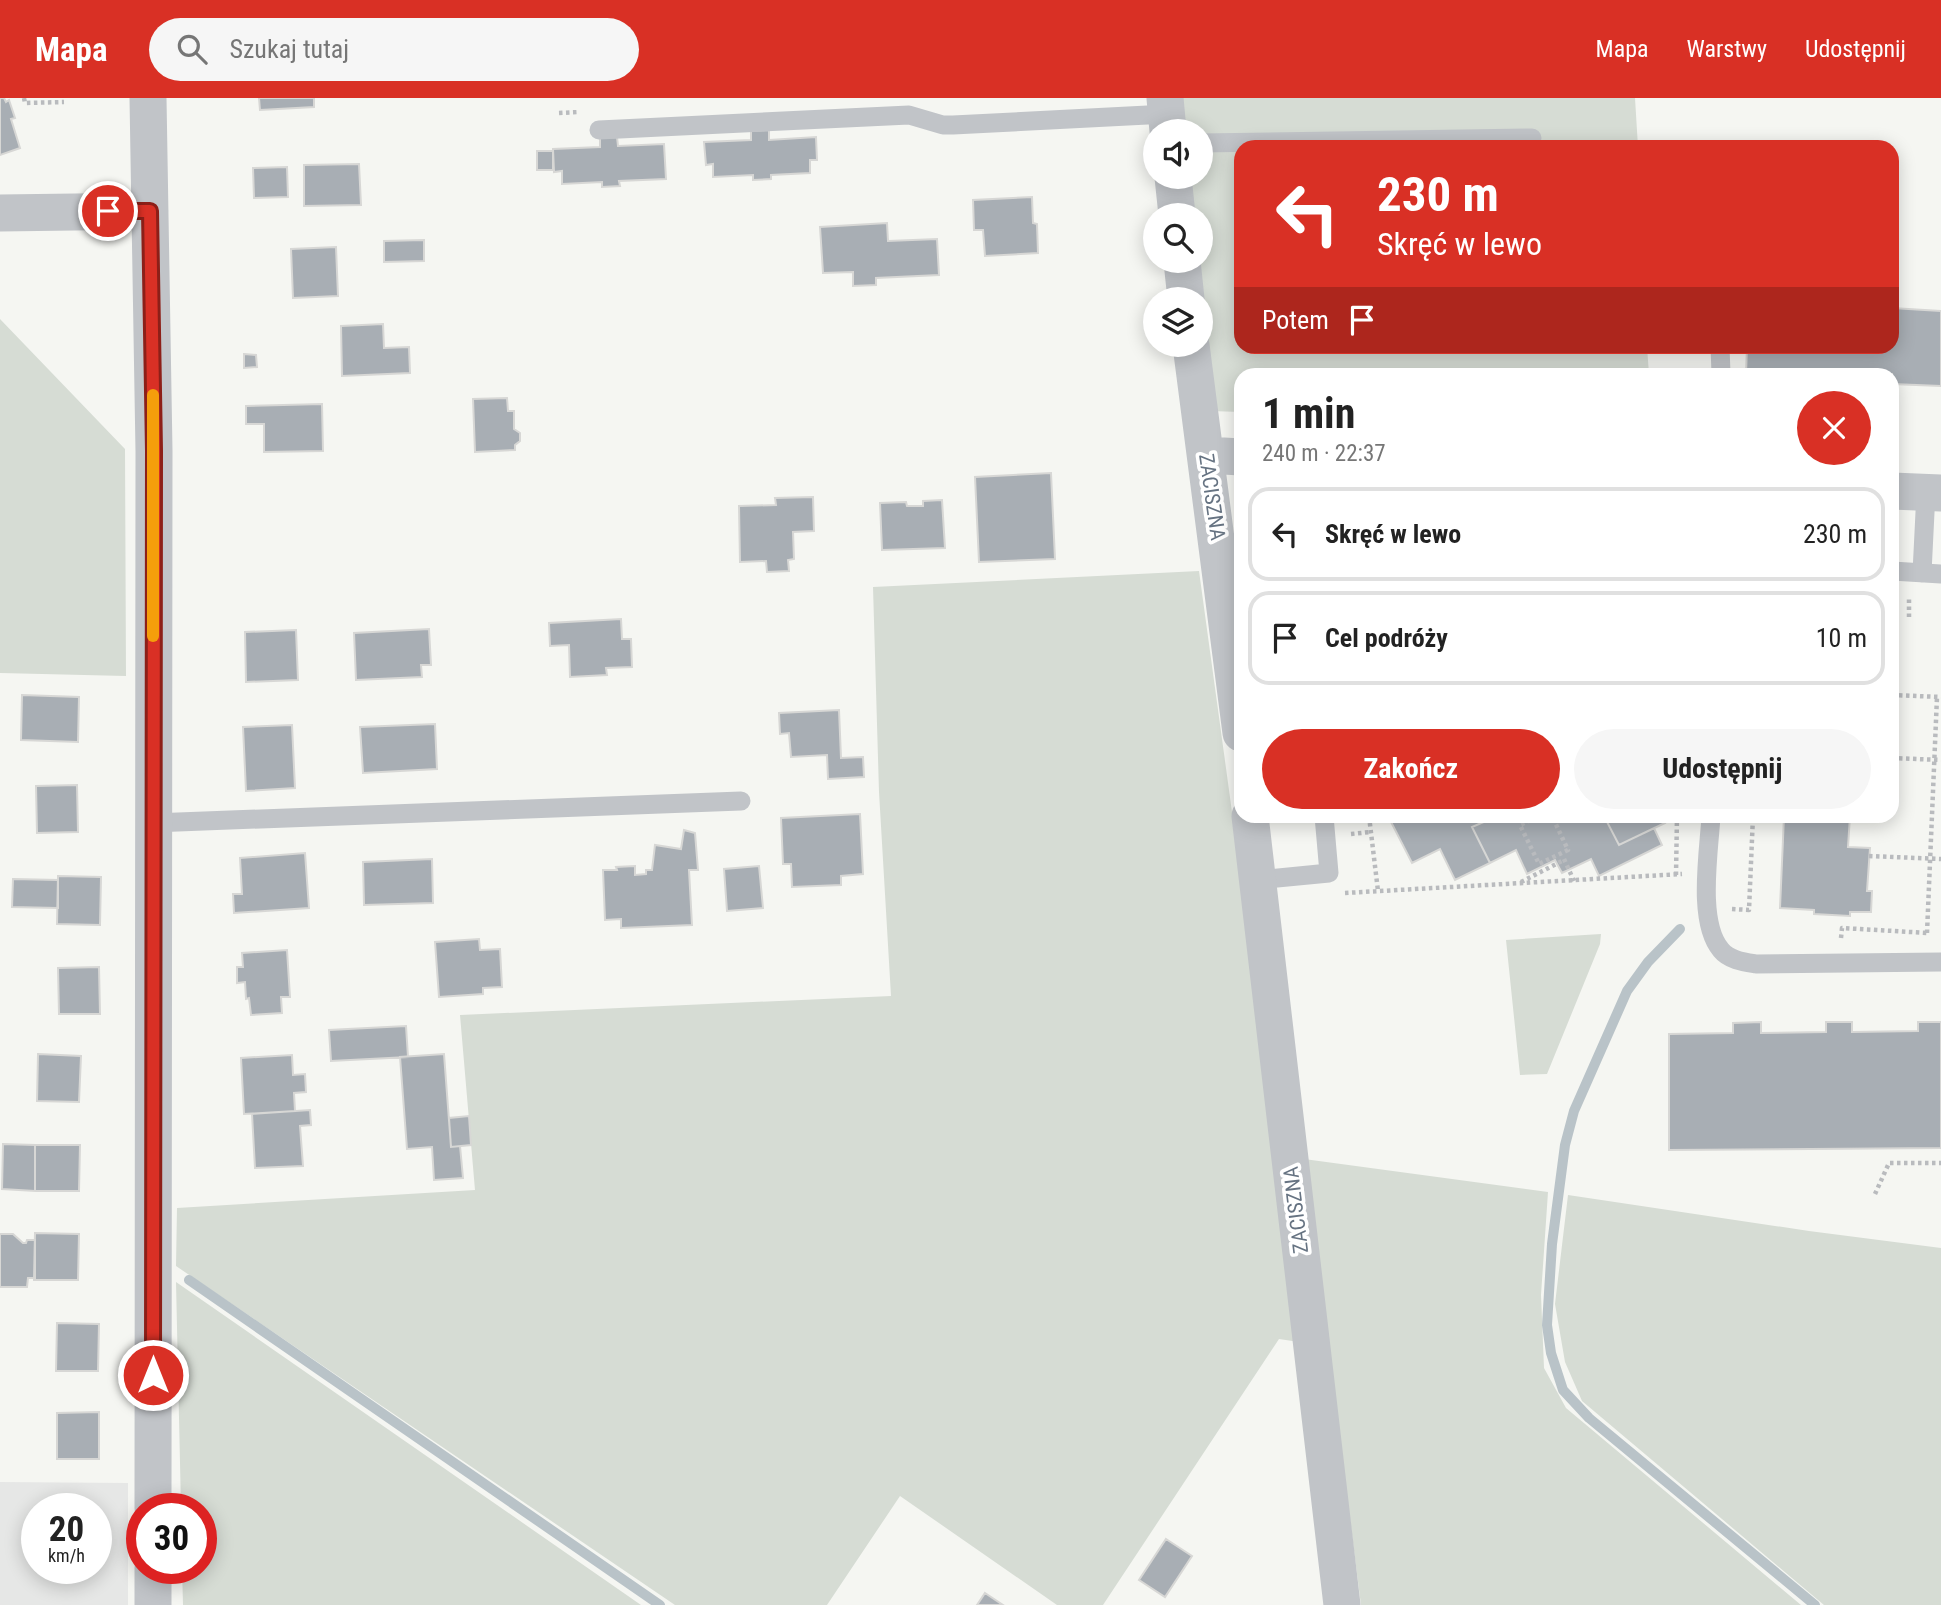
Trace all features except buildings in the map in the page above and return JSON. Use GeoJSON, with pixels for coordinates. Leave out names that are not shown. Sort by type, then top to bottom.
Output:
{"type":"FeatureCollection","features":[{"type":"Feature","properties":{"kind":"street"},"geometry":{"type":"LineString","coordinates":[[148,98],[154,451],[153,1493]]}},
{"type":"Feature","properties":{"kind":"street"},"geometry":{"type":"LineString","coordinates":[[0,213],[150,211]]}},
{"type":"Feature","properties":{"kind":"street","name":"ZACISZNA"},"geometry":{"type":"LineString","coordinates":[[1194,357],[1223,456],[1234,625]]}},
{"type":"Feature","properties":{"kind":"street","name":"ZACISZNA"},"geometry":{"type":"LineString","coordinates":[[1252,823],[1342,1605]]}},
{"type":"Feature","properties":{"kind":"street"},"geometry":{"type":"LineString","coordinates":[[153,1584],[153,1605]]}},
{"type":"Feature","properties":{"kind":"lane"},"geometry":{"type":"LineString","coordinates":[[599,130],[909,116],[953,125],[1167,115]]}},
{"type":"Feature","properties":{"kind":"lane"},"geometry":{"type":"LineString","coordinates":[[1399,140],[1532,138]]}},
{"type":"Feature","properties":{"kind":"lane"},"geometry":{"type":"LineString","coordinates":[[1213,143],[1234,142]]}},
{"type":"Feature","properties":{"kind":"lane"},"geometry":{"type":"LineString","coordinates":[[1899,571],[1932,573],[1920,492]]}},
{"type":"Feature","properties":{"kind":"lane"},"geometry":{"type":"LineString","coordinates":[[152,823],[741,801]]}},
{"type":"Feature","properties":{"kind":"lane"},"geometry":{"type":"LineString","coordinates":[[1258,880],[1329,873],[1325,823]]}},
{"type":"Feature","properties":{"kind":"lane"},"geometry":{"type":"LineString","coordinates":[[1711,823],[1706,907],[1711,934],[1722,952],[1739,961],[1756,964],[1941,962]]}},
{"type":"Feature","properties":{"kind":"path"},"geometry":{"type":"LineString","coordinates":[[24,98],[24,103],[64,102]]}},
{"type":"Feature","properties":{"kind":"path"},"geometry":{"type":"LineString","coordinates":[[1909,593],[1909,617]]}},
{"type":"Feature","properties":{"kind":"path"},"geometry":{"type":"LineString","coordinates":[[1899,695],[1939,697],[1927,933]]}},
{"type":"Feature","properties":{"kind":"path"},"geometry":{"type":"LineString","coordinates":[[1899,758],[1941,760]]}},
{"type":"Feature","properties":{"kind":"path"},"geometry":{"type":"LineString","coordinates":[[1370,823],[1378,891]]}},
{"type":"Feature","properties":{"kind":"path"},"geometry":{"type":"LineString","coordinates":[[1524,823],[1520,825],[1539,864],[1568,850],[1555,823]]}},
{"type":"Feature","properties":{"kind":"path"},"geometry":{"type":"LineString","coordinates":[[1676,875],[1677,823]]}},
{"type":"Feature","properties":{"kind":"path"},"geometry":{"type":"LineString","coordinates":[[1706,907],[1749,910],[1754,823]]}},
{"type":"Feature","properties":{"kind":"path"},"geometry":{"type":"LineString","coordinates":[[1347,835],[1371,832]]}},
{"type":"Feature","properties":{"kind":"path"},"geometry":{"type":"LineString","coordinates":[[1561,853],[1574,881]]}},
{"type":"Feature","properties":{"kind":"path"},"geometry":{"type":"LineString","coordinates":[[1869,856],[1941,859]]}},
{"type":"Feature","properties":{"kind":"path"},"geometry":{"type":"LineString","coordinates":[[1517,884],[1564,860]]}},
{"type":"Feature","properties":{"kind":"path"},"geometry":{"type":"LineString","coordinates":[[1340,894],[1692,874]]}},
{"type":"Feature","properties":{"kind":"path"},"geometry":{"type":"LineString","coordinates":[[1846,929],[1934,933]]}},
{"type":"Feature","properties":{"kind":"path"},"geometry":{"type":"LineString","coordinates":[[1875,1194],[1889,1163],[1941,1163]]}},
{"type":"Feature","properties":{"kind":"shaded area"},"geometry":{"type":"Polygon","coordinates":[[[1173,98],[1635,98],[1638,140],[1234,140],[1234,354],[1648,354],[1649,368],[1234,368],[1234,412],[1210,411],[1205,357],[1213,357],[1213,287],[1197,287],[1195,273],[1213,273],[1213,203],[1186,203],[1184,189],[1213,189],[1213,119],[1176,119],[1173,98]]]}},
{"type":"Feature","properties":{"kind":"shaded area"},"geometry":{"type":"Polygon","coordinates":[[[0,319],[125,449],[126,676],[0,673],[0,319]]]}},
{"type":"Feature","properties":{"kind":"shaded area"},"geometry":{"type":"Polygon","coordinates":[[[1199,571],[1255,980],[1299,1342],[1279,1339],[1103,1605],[1057,1605],[900,1496],[827,1605],[675,1605],[176,1266],[177,1208],[475,1190],[460,1015],[891,996],[879,792],[873,587],[1199,571]]]}},
{"type":"Feature","properties":{"kind":"shaded area"},"geometry":{"type":"Polygon","coordinates":[[[1601,934],[1600,944],[1547,1074],[1520,1075],[1506,940],[1601,934]]]}},
{"type":"Feature","properties":{"kind":"shaded area"},"geometry":{"type":"Polygon","coordinates":[[[1304,1159],[1548,1192],[1541,1295],[1544,1368],[1566,1408],[1801,1605],[1361,1605],[1304,1159]]]}},
{"type":"Feature","properties":{"kind":"shaded area"},"geometry":{"type":"Polygon","coordinates":[[[1568,1195],[1941,1248],[1941,1605],[1824,1605],[1582,1401],[1565,1362],[1555,1304],[1568,1195]]]}},
{"type":"Feature","properties":{"kind":"shaded area"},"geometry":{"type":"Polygon","coordinates":[[[176,1282],[641,1605],[183,1605],[182,1584],[217,1584],[217,1493],[181,1493],[176,1282]]]}},
{"type":"Feature","properties":{"kind":"shaded area"},"geometry":{"type":"Polygon","coordinates":[[[0,1482],[128,1483],[128,1605],[0,1605],[0,1482]]]}},
{"type":"Feature","properties":{"kind":"waterway"},"geometry":{"type":"LineString","coordinates":[[1680,929],[1648,962],[1627,991],[1574,1111],[1565,1145],[1552,1244],[1547,1325],[1551,1353],[1563,1390],[1589,1418],[1815,1605]]}},
{"type":"Feature","properties":{"kind":"waterway"},"geometry":{"type":"LineString","coordinates":[[189,1280],[660,1605]]}},
{"type":"Feature","properties":{"kind":"slow traffic"},"geometry":{"type":"LineString","coordinates":[[153,395],[153,636]]}},
{"type":"Feature","properties":{"kind":"route"},"geometry":{"type":"LineString","coordinates":[[108,211],[150,211],[154,451],[153,1375]]}}]}
